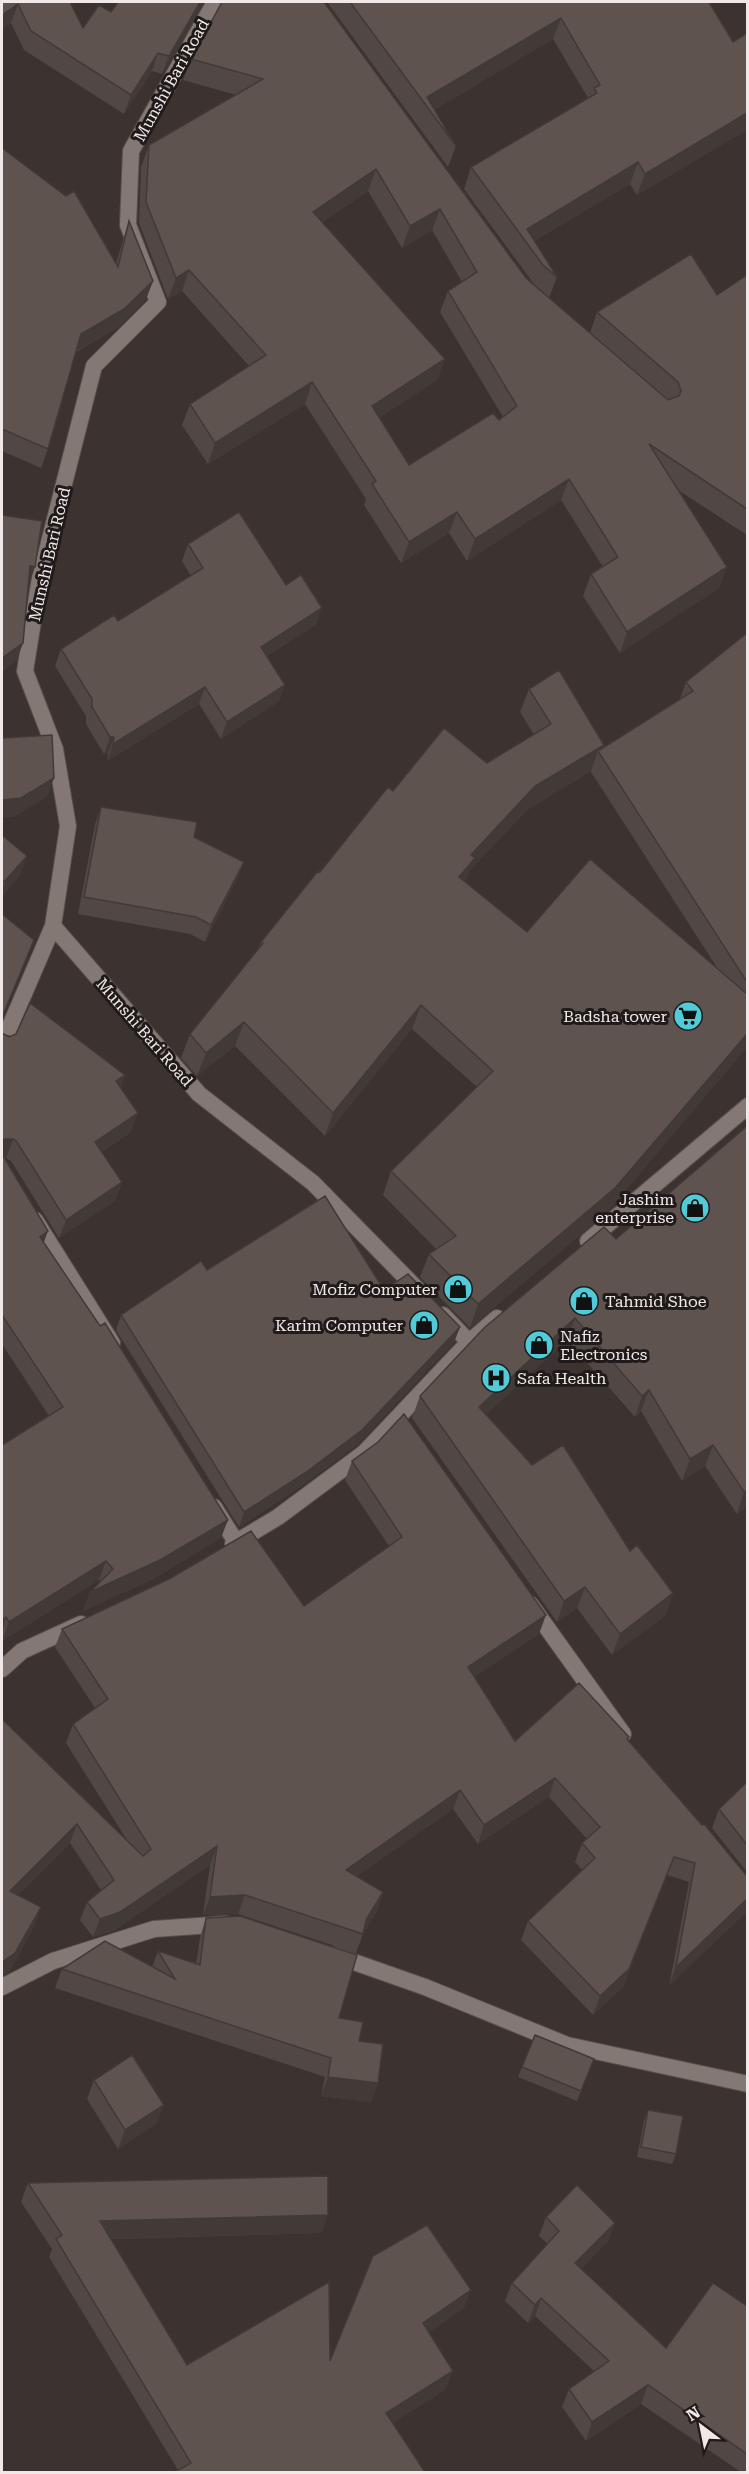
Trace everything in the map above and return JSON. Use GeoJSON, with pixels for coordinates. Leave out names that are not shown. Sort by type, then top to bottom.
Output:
{"type":"FeatureCollection","features":[{"type":"Feature","properties":{"kind":"street","name":"Munshi Bari Road"},"geometry":{"type":"LineString","coordinates":[[215,2],[131,151],[128,225],[158,302],[94,366],[40,578],[26,670],[55,749],[68,826],[53,926],[199,1094],[313,1183],[469,1342]]}},
{"type":"Feature","properties":{"kind":"street"},"geometry":{"type":"LineString","coordinates":[[2,1045],[53,926]]}},
{"type":"Feature","properties":{"kind":"street"},"geometry":{"type":"LineString","coordinates":[[577,1250],[747,1106]]}},
{"type":"Feature","properties":{"kind":"street"},"geometry":{"type":"LineString","coordinates":[[27,1207],[122,1359]]}},
{"type":"Feature","properties":{"kind":"street"},"geometry":{"type":"LineString","coordinates":[[216,1554],[278,1517],[364,1453],[402,1421],[469,1342],[514,1304]]}},
{"type":"Feature","properties":{"kind":"street"},"geometry":{"type":"LineString","coordinates":[[204,1491],[236,1542]]}},
{"type":"Feature","properties":{"kind":"street"},"geometry":{"type":"LineString","coordinates":[[521,1591],[631,1745]]}},
{"type":"Feature","properties":{"kind":"street"},"geometry":{"type":"LineString","coordinates":[[2,1669],[22,1651],[95,1617]]}},
{"type":"Feature","properties":{"kind":"street"},"geometry":{"type":"LineString","coordinates":[[2,1988],[53,1960],[154,1929],[235,1924],[246,1927]]}},
{"type":"Feature","properties":{"kind":"street"},"geometry":{"type":"LineString","coordinates":[[321,1950],[425,1987],[567,2045],[747,2084]]}},
{"type":"Feature","properties":{"kind":"building"},"geometry":{"type":"Polygon","coordinates":[[[2,2],[70,2],[83,28],[99,5],[111,12],[118,2],[200,2],[169,56],[158,53],[131,95],[31,31],[18,4],[2,15],[2,2]]]}},
{"type":"Feature","properties":{"kind":"building"},"geometry":{"type":"Polygon","coordinates":[[[222,2],[324,2],[526,278],[668,400],[679,396],[681,391],[678,382],[597,312],[691,254],[717,295],[747,275],[747,509],[649,444],[727,567],[627,632],[591,574],[618,557],[569,479],[475,539],[457,512],[409,542],[372,484],[376,481],[312,382],[215,443],[190,404],[266,355],[189,270],[176,278],[146,202],[149,145],[263,79],[191,59],[222,2]],[[376,169],[313,212],[445,359],[372,406],[409,465],[493,413],[499,420],[517,406],[448,291],[477,272],[440,209],[410,226],[376,169]]]}},
{"type":"Feature","properties":{"kind":"building"},"geometry":{"type":"Polygon","coordinates":[[[350,2],[709,2],[733,42],[747,33],[747,113],[645,174],[638,162],[527,229],[557,277],[543,265],[471,167],[597,93],[594,88],[600,85],[561,18],[427,97],[456,146],[350,2]]]}},
{"type":"Feature","properties":{"kind":"building"},"geometry":{"type":"Polygon","coordinates":[[[2,148],[66,196],[74,191],[118,267],[129,221],[153,281],[124,309],[81,334],[48,449],[2,429],[2,148]]]}},
{"type":"Feature","properties":{"kind":"building"},"geometry":{"type":"Polygon","coordinates":[[[239,512],[286,585],[301,575],[322,608],[261,647],[285,685],[227,722],[205,687],[113,744],[114,737],[110,737],[92,707],[92,699],[61,649],[114,615],[118,621],[203,568],[188,544],[239,512]]]}},
{"type":"Feature","properties":{"kind":"building"},"geometry":{"type":"Polygon","coordinates":[[[2,515],[42,521],[35,567],[30,566],[23,643],[2,658],[2,515]]]}},
{"type":"Feature","properties":{"kind":"building"},"geometry":{"type":"Polygon","coordinates":[[[747,633],[747,982],[598,751],[693,691],[686,682],[747,633]]]}},
{"type":"Feature","properties":{"kind":"building"},"geometry":{"type":"Polygon","coordinates":[[[559,670],[604,745],[535,786],[471,855],[475,858],[459,877],[527,932],[590,859],[747,994],[747,1034],[615,1188],[478,1304],[429,1254],[456,1236],[391,1171],[493,1071],[421,1005],[333,1113],[244,1022],[206,1053],[190,1034],[318,871],[320,872],[388,787],[393,791],[444,728],[487,763],[551,724],[529,689],[559,670]]]}},
{"type":"Feature","properties":{"kind":"building"},"geometry":{"type":"Polygon","coordinates":[[[52,735],[54,778],[21,798],[2,800],[2,738],[52,735]]]}},
{"type":"Feature","properties":{"kind":"building"},"geometry":{"type":"Polygon","coordinates":[[[101,807],[197,822],[194,837],[244,862],[211,925],[196,917],[84,897],[101,807]]]}},
{"type":"Feature","properties":{"kind":"building"},"geometry":{"type":"Polygon","coordinates":[[[2,835],[27,856],[5,881],[2,881],[2,835]]]}},
{"type":"Feature","properties":{"kind":"building"},"geometry":{"type":"Polygon","coordinates":[[[2,914],[34,940],[2,1017],[2,914]]]}},
{"type":"Feature","properties":{"kind":"building"},"geometry":{"type":"Polygon","coordinates":[[[30,1003],[125,1075],[116,1081],[138,1113],[95,1142],[122,1182],[66,1220],[17,1142],[13,1139],[4,1139],[2,1143],[2,1033],[9,1037],[16,1034],[30,1003]]]}},
{"type":"Feature","properties":{"kind":"building"},"geometry":{"type":"Polygon","coordinates":[[[747,1126],[747,1490],[744,1492],[713,1445],[690,1459],[649,1390],[642,1396],[575,1318],[479,1407],[532,1465],[563,1445],[630,1551],[637,1545],[673,1593],[620,1634],[585,1587],[564,1601],[420,1396],[484,1328],[604,1227],[616,1239],[747,1126]]]}},
{"type":"Feature","properties":{"kind":"building"},"geometry":{"type":"Polygon","coordinates":[[[2,1154],[48,1231],[40,1237],[100,1326],[105,1323],[228,1520],[160,1560],[90,1592],[113,1569],[106,1561],[9,1622],[6,1617],[2,1620],[2,1445],[63,1407],[2,1315],[2,1154]]]}},
{"type":"Feature","properties":{"kind":"building"},"geometry":{"type":"Polygon","coordinates":[[[325,1196],[384,1290],[408,1274],[460,1327],[362,1430],[305,1473],[244,1512],[121,1315],[201,1261],[207,1270],[325,1196]]]}},
{"type":"Feature","properties":{"kind":"building"},"geometry":{"type":"Polygon","coordinates":[[[404,1414],[546,1615],[468,1667],[515,1741],[579,1683],[629,1737],[627,1739],[702,1825],[704,1824],[747,1876],[747,1899],[676,1967],[695,1863],[674,1857],[629,1969],[600,1996],[528,1921],[595,1858],[582,1843],[600,1827],[555,1778],[484,1825],[460,1790],[346,1870],[383,1892],[366,1920],[363,1934],[245,1895],[210,1897],[217,1846],[120,1912],[100,1919],[87,1902],[114,1880],[77,1824],[10,1891],[41,1907],[15,1953],[2,1962],[2,1719],[143,1856],[151,1849],[73,1724],[108,1699],[62,1629],[169,1579],[251,1531],[304,1606],[402,1537],[352,1461],[378,1442],[404,1414]]]}},
{"type":"Feature","properties":{"kind":"building"},"geometry":{"type":"Polygon","coordinates":[[[747,1782],[747,1845],[719,1809],[747,1782]]]}},
{"type":"Feature","properties":{"kind":"building"},"geometry":{"type":"Polygon","coordinates":[[[240,1916],[357,1955],[339,2018],[363,2022],[359,2041],[383,2044],[378,2083],[328,2077],[331,2058],[62,1969],[105,1941],[175,1979],[158,1951],[200,1965],[206,1918],[240,1916]]]}},
{"type":"Feature","properties":{"kind":"building"},"geometry":{"type":"Polygon","coordinates":[[[535,2035],[594,2059],[581,2091],[522,2067],[535,2035]]]}},
{"type":"Feature","properties":{"kind":"building"},"geometry":{"type":"Polygon","coordinates":[[[132,2055],[164,2105],[125,2130],[94,2080],[132,2055]]]}},
{"type":"Feature","properties":{"kind":"building"},"geometry":{"type":"Polygon","coordinates":[[[648,2110],[683,2116],[676,2154],[641,2147],[648,2110]]]}},
{"type":"Feature","properties":{"kind":"building"},"geometry":{"type":"Polygon","coordinates":[[[328,2176],[328,2215],[100,2221],[187,2365],[329,2282],[330,2361],[373,2256],[427,2225],[471,2290],[423,2323],[453,2371],[386,2413],[425,2472],[175,2472],[191,2463],[56,2239],[62,2235],[28,2183],[328,2176]]]}},
{"type":"Feature","properties":{"kind":"building"},"geometry":{"type":"Polygon","coordinates":[[[577,2185],[615,2223],[575,2263],[666,2348],[713,2283],[747,2306],[747,2454],[648,2385],[592,2422],[569,2389],[609,2361],[541,2298],[535,2305],[512,2283],[559,2231],[546,2217],[577,2185]]]}},
{"type":"Feature","properties":{"kind":"place","name":"Badsha tower"},"geometry":{"type":"Point","coordinates":[688,1016]}},
{"type":"Feature","properties":{"kind":"place","name":"Jashim enterprise"},"geometry":{"type":"Point","coordinates":[695,1208]}},
{"type":"Feature","properties":{"kind":"place","name":"Mofiz Computer"},"geometry":{"type":"Point","coordinates":[458,1289]}},
{"type":"Feature","properties":{"kind":"place","name":"Tahmid Shoe"},"geometry":{"type":"Point","coordinates":[584,1301]}},
{"type":"Feature","properties":{"kind":"place","name":"Karim Computer"},"geometry":{"type":"Point","coordinates":[424,1325]}},
{"type":"Feature","properties":{"kind":"place","name":"Nafiz Electronics"},"geometry":{"type":"Point","coordinates":[539,1345]}},
{"type":"Feature","properties":{"kind":"place","name":"Safa Health"},"geometry":{"type":"Point","coordinates":[496,1378]}}]}
